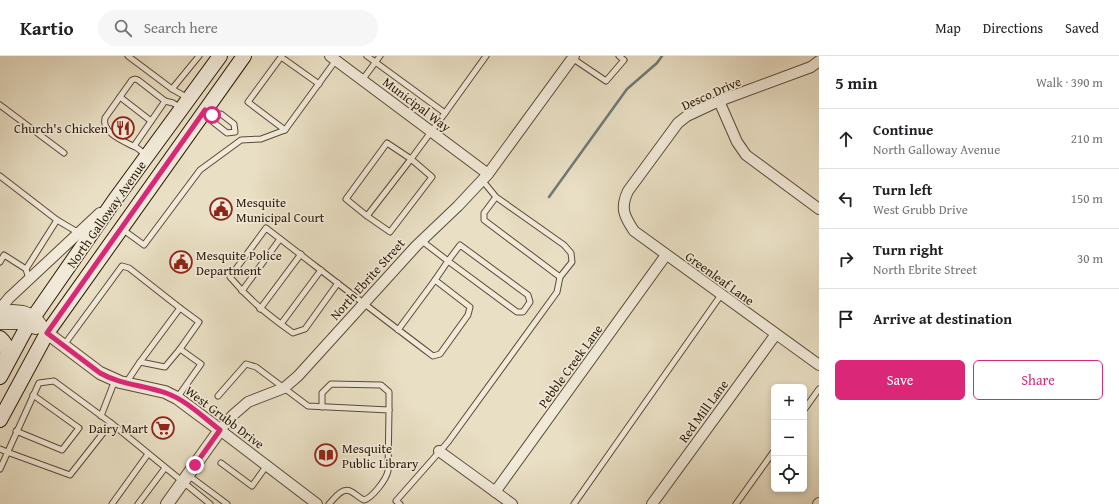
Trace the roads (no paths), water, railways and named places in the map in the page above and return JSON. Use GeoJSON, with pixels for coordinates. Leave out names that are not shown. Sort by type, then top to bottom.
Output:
{"type":"FeatureCollection","features":[{"type":"Feature","properties":{"kind":"main road","name":"North Galloway Avenue"},"geometry":{"type":"LineString","coordinates":[[0,420],[47,333],[121,229],[209,113],[244,56]]}},
{"type":"Feature","properties":{"kind":"main road","name":"North Galloway Avenue"},"geometry":{"type":"LineString","coordinates":[[2,374],[31,321],[216,57]]}},
{"type":"Feature","properties":{"kind":"main road"},"geometry":{"type":"LineString","coordinates":[[185,103],[209,113]]}},
{"type":"Feature","properties":{"kind":"main road"},"geometry":{"type":"LineString","coordinates":[[0,338],[7,347],[8,353],[2,374]]}},
{"type":"Feature","properties":{"kind":"street","name":"North Ebrite Street"},"geometry":{"type":"LineString","coordinates":[[166,504],[220,430],[233,415],[248,402],[284,388],[298,376],[422,241],[485,177],[573,57]]}},
{"type":"Feature","properties":{"kind":"street","name":"Municipal Way"},"geometry":{"type":"LineString","coordinates":[[333,58],[432,131],[485,177]]}},
{"type":"Feature","properties":{"kind":"street","name":"Desco Drive"},"geometry":{"type":"LineString","coordinates":[[624,200],[628,191],[678,123],[687,116],[719,101],[811,67],[819,61]]}},
{"type":"Feature","properties":{"kind":"street"},"geometry":{"type":"LineString","coordinates":[[719,101],[736,142],[746,155],[819,209]]}},
{"type":"Feature","properties":{"kind":"street","name":"Greenleaf Lane"},"geometry":{"type":"LineString","coordinates":[[624,200],[623,212],[625,218],[634,231],[666,256],[819,365]]}},
{"type":"Feature","properties":{"kind":"street"},"geometry":{"type":"LineString","coordinates":[[0,309],[29,279],[114,201]]}},
{"type":"Feature","properties":{"kind":"street","name":"Pebble Creek Lane"},"geometry":{"type":"LineString","coordinates":[[495,492],[666,256]]}},
{"type":"Feature","properties":{"kind":"street"},"geometry":{"type":"LineString","coordinates":[[0,312],[23,312],[31,321]]}},
{"type":"Feature","properties":{"kind":"street"},"geometry":{"type":"LineString","coordinates":[[0,323],[31,321]]}},
{"type":"Feature","properties":{"kind":"street","name":"West Grubb Drive"},"geometry":{"type":"LineString","coordinates":[[31,321],[100,373],[120,382],[165,392],[177,398],[317,504]]}},
{"type":"Feature","properties":{"kind":"street","name":"Red Mill Lane"},"geometry":{"type":"LineString","coordinates":[[652,504],[776,334]]}},
{"type":"Feature","properties":{"kind":"street"},"geometry":{"type":"LineString","coordinates":[[439,451],[512,504]]}},
{"type":"Feature","properties":{"kind":"lane"},"geometry":{"type":"LineString","coordinates":[[128,56],[172,89],[185,103]]}},
{"type":"Feature","properties":{"kind":"lane"},"geometry":{"type":"LineString","coordinates":[[172,89],[200,56]]}},
{"type":"Feature","properties":{"kind":"lane"},"geometry":{"type":"LineString","coordinates":[[367,56],[445,113]]}},
{"type":"Feature","properties":{"kind":"lane"},"geometry":{"type":"LineString","coordinates":[[363,79],[380,56]]}},
{"type":"Feature","properties":{"kind":"lane"},"geometry":{"type":"LineString","coordinates":[[367,216],[432,131],[486,56]]}},
{"type":"Feature","properties":{"kind":"lane"},"geometry":{"type":"LineString","coordinates":[[573,57],[606,81],[624,60],[620,56]]}},
{"type":"Feature","properties":{"kind":"lane"},"geometry":{"type":"LineString","coordinates":[[285,130],[248,102],[276,63],[281,57],[319,84]]}},
{"type":"Feature","properties":{"kind":"lane"},"geometry":{"type":"LineString","coordinates":[[121,229],[144,245],[200,170],[241,140],[261,139],[285,130],[319,84],[333,58]]}},
{"type":"Feature","properties":{"kind":"lane"},"geometry":{"type":"LineString","coordinates":[[147,156],[134,146],[123,141],[105,126],[105,118],[132,80],[135,79],[165,101],[185,103]]}},
{"type":"Feature","properties":{"kind":"lane"},"geometry":{"type":"LineString","coordinates":[[120,97],[151,121]]}},
{"type":"Feature","properties":{"kind":"lane"},"geometry":{"type":"LineString","coordinates":[[134,146],[165,101]]}},
{"type":"Feature","properties":{"kind":"lane"},"geometry":{"type":"LineString","coordinates":[[0,105],[64,153]]}},
{"type":"Feature","properties":{"kind":"lane"},"geometry":{"type":"LineString","coordinates":[[235,132],[227,133],[213,122],[209,113],[221,114],[234,124],[235,132],[241,140]]}},
{"type":"Feature","properties":{"kind":"lane"},"geometry":{"type":"LineString","coordinates":[[387,142],[410,159],[432,177],[390,232],[367,216],[346,198],[387,142]]}},
{"type":"Feature","properties":{"kind":"lane"},"geometry":{"type":"LineString","coordinates":[[0,176],[57,220],[79,233]]}},
{"type":"Feature","properties":{"kind":"lane"},"geometry":{"type":"LineString","coordinates":[[400,504],[396,501],[452,436],[557,292],[560,277],[572,262],[571,253],[564,245],[496,197],[485,177]]}},
{"type":"Feature","properties":{"kind":"lane"},"geometry":{"type":"LineString","coordinates":[[496,197],[484,213],[484,220],[560,277]]}},
{"type":"Feature","properties":{"kind":"lane"},"geometry":{"type":"LineString","coordinates":[[26,269],[57,220]]}},
{"type":"Feature","properties":{"kind":"lane"},"geometry":{"type":"LineString","coordinates":[[338,283],[305,329],[293,333],[260,309],[230,277],[266,228],[301,254],[398,330],[433,356],[440,354],[468,315],[470,306],[435,280]]}},
{"type":"Feature","properties":{"kind":"lane"},"geometry":{"type":"LineString","coordinates":[[242,291],[280,239]]}},
{"type":"Feature","properties":{"kind":"lane"},"geometry":{"type":"LineString","coordinates":[[398,330],[435,280],[448,261],[460,245],[528,295],[530,302],[523,312],[516,312],[448,261],[422,241]]}},
{"type":"Feature","properties":{"kind":"lane"},"geometry":{"type":"LineString","coordinates":[[260,309],[301,254]]}},
{"type":"Feature","properties":{"kind":"lane"},"geometry":{"type":"LineString","coordinates":[[0,262],[4,255],[26,269],[29,279]]}},
{"type":"Feature","properties":{"kind":"lane"},"geometry":{"type":"LineString","coordinates":[[64,345],[122,266],[129,268],[200,322],[165,367],[140,362]]}},
{"type":"Feature","properties":{"kind":"lane"},"geometry":{"type":"LineString","coordinates":[[280,324],[321,270]]}},
{"type":"Feature","properties":{"kind":"lane"},"geometry":{"type":"LineString","coordinates":[[574,504],[721,294]]}},
{"type":"Feature","properties":{"kind":"lane"},"geometry":{"type":"LineString","coordinates":[[101,416],[120,382],[140,362],[180,308]]}},
{"type":"Feature","properties":{"kind":"lane"},"geometry":{"type":"LineString","coordinates":[[177,398],[201,364],[180,349]]}},
{"type":"Feature","properties":{"kind":"lane"},"geometry":{"type":"LineString","coordinates":[[218,396],[246,364],[256,367],[308,406],[389,410]]}},
{"type":"Feature","properties":{"kind":"lane"},"geometry":{"type":"LineString","coordinates":[[0,469],[39,383],[54,381],[111,423],[164,468],[226,504]]}},
{"type":"Feature","properties":{"kind":"lane"},"geometry":{"type":"LineString","coordinates":[[322,407],[322,393],[331,384],[381,385],[390,392],[388,471],[384,480],[368,499],[364,500],[351,491],[346,490],[341,492],[329,504]]}},
{"type":"Feature","properties":{"kind":"lane"},"geometry":{"type":"LineString","coordinates":[[807,406],[819,389]]}},
{"type":"Feature","properties":{"kind":"lane"},"geometry":{"type":"LineString","coordinates":[[16,431],[62,450],[79,428],[33,395]]}},
{"type":"Feature","properties":{"kind":"lane"},"geometry":{"type":"LineString","coordinates":[[0,449],[70,475],[111,423]]}},
{"type":"Feature","properties":{"kind":"lane"},"geometry":{"type":"LineString","coordinates":[[112,504],[148,454]]}},
{"type":"Feature","properties":{"kind":"lane"},"geometry":{"type":"LineString","coordinates":[[736,504],[771,455]]}},
{"type":"Feature","properties":{"kind":"lane"},"geometry":{"type":"LineString","coordinates":[[221,463],[252,486],[267,465]]}},
{"type":"Feature","properties":{"kind":"lane"},"geometry":{"type":"LineString","coordinates":[[138,504],[164,468]]}},
{"type":"Feature","properties":{"kind":"lane"},"geometry":{"type":"LineString","coordinates":[[185,479],[202,502],[210,504]]}},
{"type":"Feature","properties":{"kind":"waterway"},"geometry":{"type":"LineString","coordinates":[[549,197],[627,89],[657,63],[662,56]]}},
{"type":"Feature","properties":{"kind":"place","name":"Church's Chicken"},"geometry":{"type":"Point","coordinates":[123,128]}},
{"type":"Feature","properties":{"kind":"place","name":"Mesquite Municipal Court"},"geometry":{"type":"Point","coordinates":[221,209]}},
{"type":"Feature","properties":{"kind":"place","name":"Mesquite Police Department"},"geometry":{"type":"Point","coordinates":[181,262]}},
{"type":"Feature","properties":{"kind":"place","name":"Dairy Mart"},"geometry":{"type":"Point","coordinates":[163,428]}},
{"type":"Feature","properties":{"kind":"place","name":"Mesquite Public Library"},"geometry":{"type":"Point","coordinates":[326,455]}}]}
